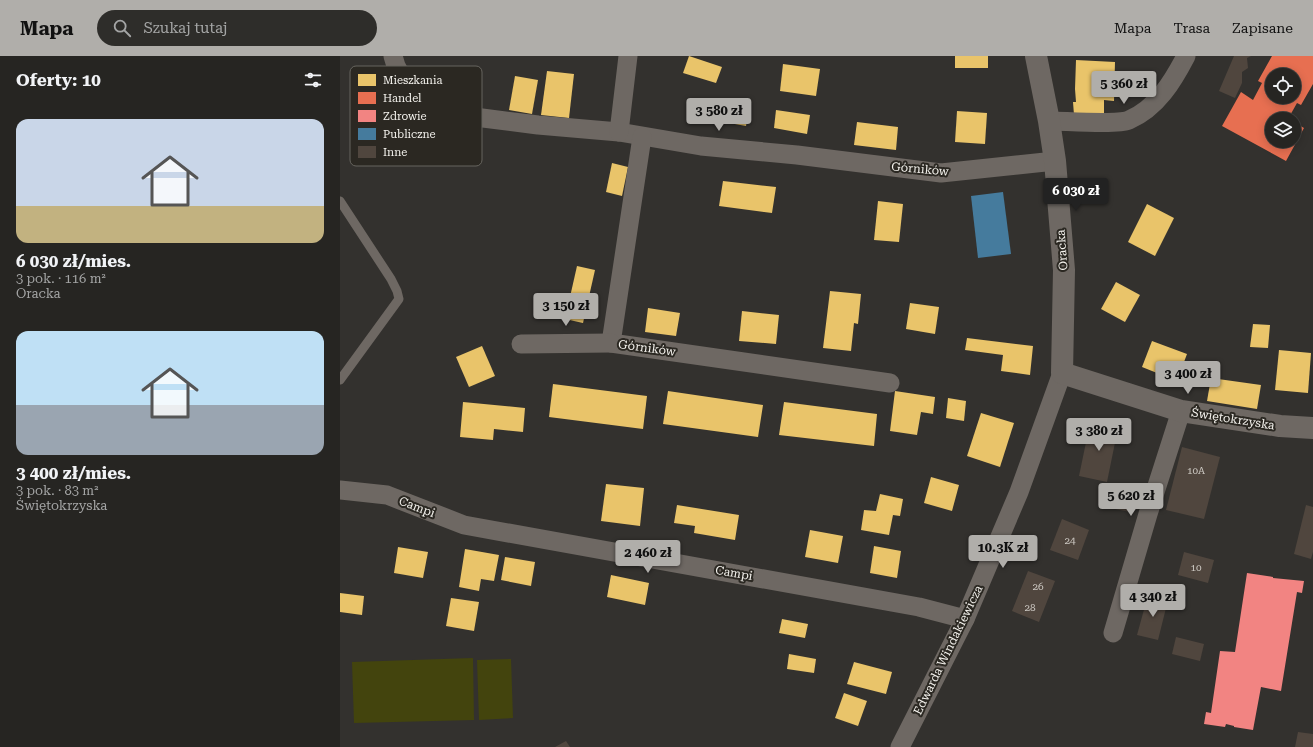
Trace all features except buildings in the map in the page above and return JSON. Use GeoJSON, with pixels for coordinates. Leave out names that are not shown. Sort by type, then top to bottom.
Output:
{"type":"FeatureCollection","features":[{"type":"Feature","properties":{"kind":"street","name":"Górników"},"geometry":{"type":"LineString","coordinates":[[393,56],[396,66]]}},
{"type":"Feature","properties":{"kind":"street"},"geometry":{"type":"LineString","coordinates":[[619,132],[628,56]]}},
{"type":"Feature","properties":{"kind":"street","name":"Oracka"},"geometry":{"type":"LineString","coordinates":[[1036,56],[1049,121],[1055,161],[1064,270],[1062,373]]}},
{"type":"Feature","properties":{"kind":"street"},"geometry":{"type":"LineString","coordinates":[[1049,121],[1111,122],[1128,120],[1146,110],[1163,93],[1186,56]]}},
{"type":"Feature","properties":{"kind":"street","name":"Górników"},"geometry":{"type":"LineString","coordinates":[[482,118],[538,125],[619,132],[701,146],[797,155],[941,173],[1055,161]]}},
{"type":"Feature","properties":{"kind":"street","name":"Górników"},"geometry":{"type":"LineString","coordinates":[[642,137],[611,343],[890,382]]}},
{"type":"Feature","properties":{"kind":"street"},"geometry":{"type":"LineString","coordinates":[[521,344],[611,343]]}},
{"type":"Feature","properties":{"kind":"street","name":"Świętokrzyska"},"geometry":{"type":"LineString","coordinates":[[1062,373],[1181,411],[1280,426],[1313,428]]}},
{"type":"Feature","properties":{"kind":"street","name":"Edwarda Windakiewicza"},"geometry":{"type":"LineString","coordinates":[[900,747],[964,620],[1019,492],[1062,373]]}},
{"type":"Feature","properties":{"kind":"street"},"geometry":{"type":"LineString","coordinates":[[1113,633],[1148,514],[1181,411]]}},
{"type":"Feature","properties":{"kind":"street","name":"Campi"},"geometry":{"type":"LineString","coordinates":[[340,490],[387,495],[464,525],[919,607],[964,620]]}},
{"type":"Feature","properties":{"kind":"lane"},"geometry":{"type":"LineString","coordinates":[[340,201],[391,279],[399,299],[340,380]]}},
{"type":"Feature","properties":{"kind":"shaded area"},"geometry":{"type":"Polygon","coordinates":[[[473,658],[474,720],[354,723],[352,662],[473,658]]]}},
{"type":"Feature","properties":{"kind":"shaded area"},"geometry":{"type":"Polygon","coordinates":[[[511,659],[513,718],[479,720],[477,660],[511,659]]]}}]}
